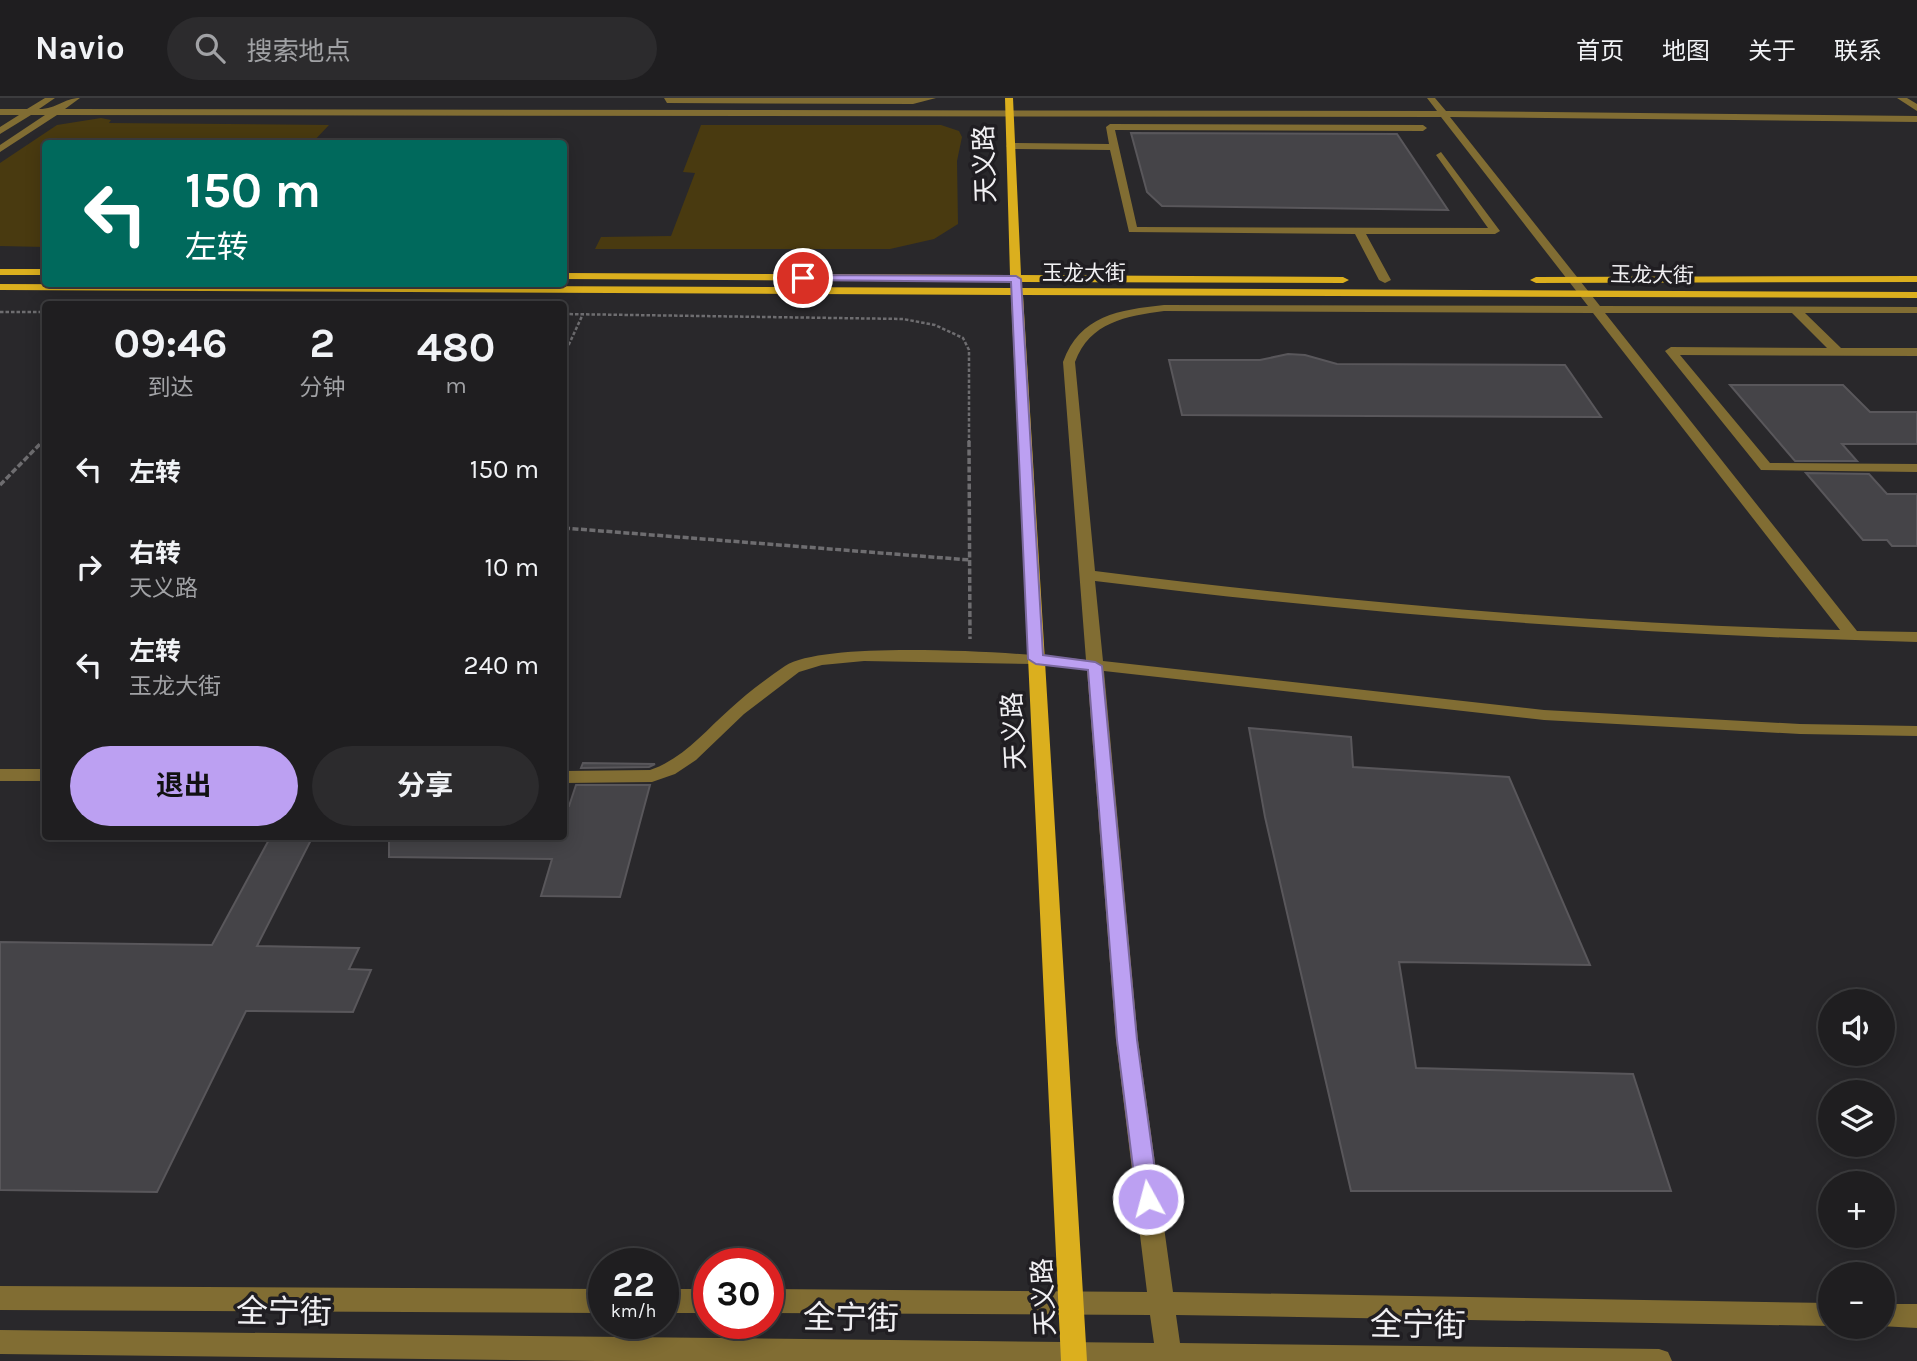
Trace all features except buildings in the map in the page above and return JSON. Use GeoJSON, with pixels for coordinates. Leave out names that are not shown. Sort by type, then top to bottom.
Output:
{"type":"FeatureCollection","features":[{"type":"Feature","properties":{"kind":"main road","name":"天义路"},"geometry":{"type":"LineString","coordinates":[[1009,106],[1016,286],[1074,1357]]}},
{"type":"Feature","properties":{"kind":"main road"},"geometry":{"type":"LineString","coordinates":[[0,272],[42,272]]}},
{"type":"Feature","properties":{"kind":"main road","name":"玉龙大街"},"geometry":{"type":"LineString","coordinates":[[567,276],[1016,286],[1917,295]]}},
{"type":"Feature","properties":{"kind":"main road","name":"玉龙大街"},"geometry":{"type":"LineString","coordinates":[[1519,280],[1917,279]]}},
{"type":"Feature","properties":{"kind":"main road","name":"玉龙大街"},"geometry":{"type":"LineString","coordinates":[[567,286],[1016,286],[1412,280]]}},
{"type":"Feature","properties":{"kind":"main road","name":"玉龙大街"},"geometry":{"type":"LineString","coordinates":[[0,287],[42,287]]}},
{"type":"Feature","properties":{"kind":"street"},"geometry":{"type":"LineString","coordinates":[[0,131],[51,98]]}},
{"type":"Feature","properties":{"kind":"street"},"geometry":{"type":"LineString","coordinates":[[0,149],[76,98]]}},
{"type":"Feature","properties":{"kind":"street"},"geometry":{"type":"LineString","coordinates":[[493,113],[500,98]]}},
{"type":"Feature","properties":{"kind":"street"},"geometry":{"type":"LineString","coordinates":[[667,100],[912,101],[932,98]]}},
{"type":"Feature","properties":{"kind":"street"},"geometry":{"type":"LineString","coordinates":[[1431,98],[1581,293],[1853,636]]}},
{"type":"Feature","properties":{"kind":"street"},"geometry":{"type":"LineString","coordinates":[[1901,98],[1917,108]]}},
{"type":"Feature","properties":{"kind":"street"},"geometry":{"type":"LineString","coordinates":[[0,112],[493,113],[1009,106],[1917,119]]}},
{"type":"Feature","properties":{"kind":"street"},"geometry":{"type":"LineString","coordinates":[[1423,128],[1110,127],[1133,230],[1495,231],[1441,155]]}},
{"type":"Feature","properties":{"kind":"street"},"geometry":{"type":"LineString","coordinates":[[1011,146],[1114,147]]}},
{"type":"Feature","properties":{"kind":"street"},"geometry":{"type":"LineString","coordinates":[[1359,231],[1385,280]]}},
{"type":"Feature","properties":{"kind":"street"},"geometry":{"type":"LineString","coordinates":[[1169,1358],[1127,1040],[1069,362],[1073,345],[1085,332],[1101,322],[1136,311],[1164,308],[1917,310]]}},
{"type":"Feature","properties":{"kind":"street"},"geometry":{"type":"LineString","coordinates":[[1795,310],[1838,352]]}},
{"type":"Feature","properties":{"kind":"street"},"geometry":{"type":"LineString","coordinates":[[1917,352],[1671,351],[1766,467],[1917,468]]}},
{"type":"Feature","properties":{"kind":"street"},"geometry":{"type":"LineString","coordinates":[[1087,575],[1242,595],[1478,618],[1628,628],[1917,637]]}},
{"type":"Feature","properties":{"kind":"street"},"geometry":{"type":"LineString","coordinates":[[567,777],[652,776],[668,770],[690,756],[738,710],[793,667],[821,660],[864,656],[1036,659],[1544,715],[1800,729],[1917,731]]}},
{"type":"Feature","properties":{"kind":"street"},"geometry":{"type":"LineString","coordinates":[[0,775],[42,775]]}},
{"type":"Feature","properties":{"kind":"street","name":"全宁街"},"geometry":{"type":"LineString","coordinates":[[0,1298],[588,1301]]}},
{"type":"Feature","properties":{"kind":"street","name":"全宁街"},"geometry":{"type":"LineString","coordinates":[[784,1301],[1071,1302],[1818,1315]]}},
{"type":"Feature","properties":{"kind":"street"},"geometry":{"type":"LineString","coordinates":[[1895,1316],[1917,1316]]}},
{"type":"Feature","properties":{"kind":"street","name":"全宁街"},"geometry":{"type":"LineString","coordinates":[[0,1342],[1074,1357],[1659,1361]]}},
{"type":"Feature","properties":{"kind":"path"},"geometry":{"type":"LineString","coordinates":[[0,312],[42,312]]}},
{"type":"Feature","properties":{"kind":"path"},"geometry":{"type":"LineString","coordinates":[[567,314],[864,316],[935,325],[963,338],[969,350],[970,658]]}},
{"type":"Feature","properties":{"kind":"path"},"geometry":{"type":"LineString","coordinates":[[567,349],[583,314]]}},
{"type":"Feature","properties":{"kind":"path"},"geometry":{"type":"LineString","coordinates":[[0,485],[42,442]]}},
{"type":"Feature","properties":{"kind":"path"},"geometry":{"type":"LineString","coordinates":[[567,528],[970,560]]}},
{"type":"Feature","properties":{"kind":"shaded area"},"geometry":{"type":"Polygon","coordinates":[[[101,118],[111,120],[109,123],[329,125],[315,140],[42,140],[42,247],[0,246],[0,163],[57,125],[101,118]]]}},
{"type":"Feature","properties":{"kind":"shaded area"},"geometry":{"type":"Polygon","coordinates":[[[701,125],[941,125],[959,131],[962,137],[957,161],[958,224],[934,239],[890,249],[595,249],[601,237],[671,236],[695,173],[683,172],[701,125]]]}},
{"type":"Feature","properties":{"kind":"route"},"geometry":{"type":"LineString","coordinates":[[803,278],[1016,279],[1036,659],[1095,666],[1127,1040],[1148,1199]]}}]}
